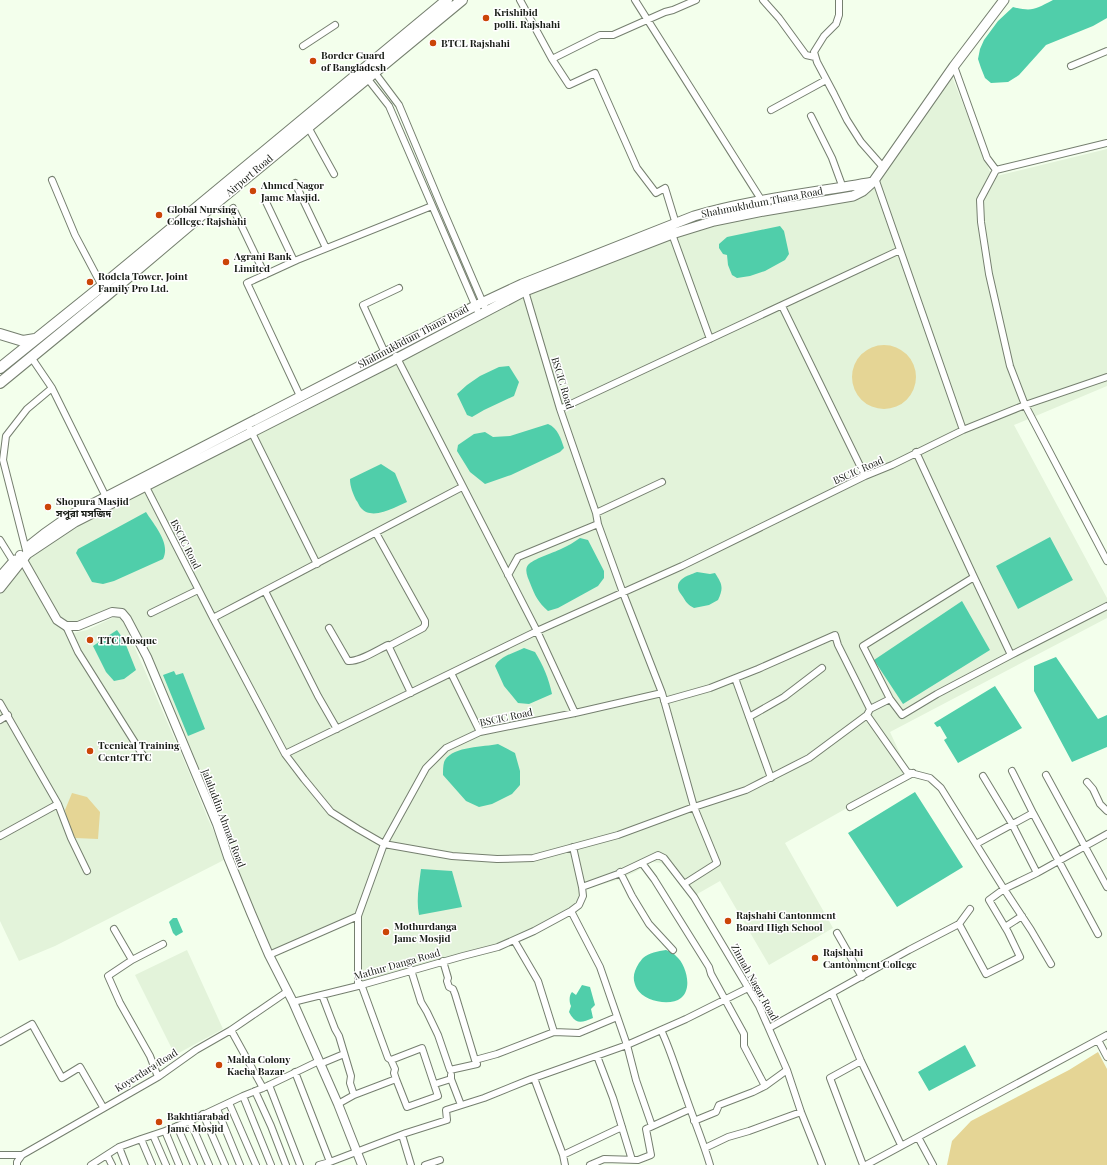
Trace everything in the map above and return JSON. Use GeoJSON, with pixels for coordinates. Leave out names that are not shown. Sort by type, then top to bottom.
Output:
{"type":"FeatureCollection","features":[{"type":"Feature","properties":{"kind":"main road","name":"Airport Road"},"geometry":{"type":"LineString","coordinates":[[0,383],[371,75],[447,0]]}},
{"type":"Feature","properties":{"kind":"main road","name":"Airport Road"},"geometry":{"type":"LineString","coordinates":[[0,367],[412,36],[462,0]]}},
{"type":"Feature","properties":{"kind":"main road","name":"Shahmukhdum Thana Road"},"geometry":{"type":"LineString","coordinates":[[250,428],[300,396],[389,351],[481,308],[672,234],[714,221],[764,210],[853,196],[863,191],[884,167],[954,66],[1004,0]]}},
{"type":"Feature","properties":{"kind":"main road","name":"Shahmukhdum Thana Road"},"geometry":{"type":"LineString","coordinates":[[0,588],[21,556],[75,522],[144,482],[250,428],[397,358],[522,284],[694,216],[711,211],[762,201],[843,188],[874,180]]}},
{"type":"Feature","properties":{"kind":"main road"},"geometry":{"type":"LineString","coordinates":[[0,334],[23,341],[35,339]]}},
{"type":"Feature","properties":{"kind":"main road","name":"Shahmukhdum Thana Road"},"geometry":{"type":"LineString","coordinates":[[0,577],[21,556],[60,522],[106,496],[144,482]]}},
{"type":"Feature","properties":{"kind":"street"},"geometry":{"type":"LineString","coordinates":[[520,0],[552,59],[569,85],[595,72],[636,168],[656,193],[665,188],[676,224]]}},
{"type":"Feature","properties":{"kind":"street"},"geometry":{"type":"LineString","coordinates":[[635,0],[762,201]]}},
{"type":"Feature","properties":{"kind":"street"},"geometry":{"type":"LineString","coordinates":[[552,59],[600,35],[613,35],[696,0]]}},
{"type":"Feature","properties":{"kind":"street"},"geometry":{"type":"LineString","coordinates":[[763,0],[779,18],[806,55],[815,56]]}},
{"type":"Feature","properties":{"kind":"street"},"geometry":{"type":"LineString","coordinates":[[839,0],[839,15],[836,24],[824,36],[814,52],[816,62],[847,120],[861,142],[884,167]]}},
{"type":"Feature","properties":{"kind":"street"},"geometry":{"type":"LineString","coordinates":[[303,46],[335,25]]}},
{"type":"Feature","properties":{"kind":"street"},"geometry":{"type":"LineString","coordinates":[[1070,66],[1107,51]]}},
{"type":"Feature","properties":{"kind":"street"},"geometry":{"type":"LineString","coordinates":[[954,66],[987,158],[996,170]]}},
{"type":"Feature","properties":{"kind":"street"},"geometry":{"type":"LineString","coordinates":[[371,75],[389,106],[432,206],[481,308]]}},
{"type":"Feature","properties":{"kind":"street"},"geometry":{"type":"LineString","coordinates":[[371,75],[399,105],[440,203],[481,308]]}},
{"type":"Feature","properties":{"kind":"street"},"geometry":{"type":"LineString","coordinates":[[771,110],[826,80]]}},
{"type":"Feature","properties":{"kind":"street"},"geometry":{"type":"LineString","coordinates":[[811,116],[832,158],[843,188]]}},
{"type":"Feature","properties":{"kind":"street"},"geometry":{"type":"LineString","coordinates":[[308,127],[334,174]]}},
{"type":"Feature","properties":{"kind":"street"},"geometry":{"type":"LineString","coordinates":[[1107,143],[996,170],[980,200],[981,222],[989,274],[1008,358],[1024,405],[1107,561]]}},
{"type":"Feature","properties":{"kind":"street"},"geometry":{"type":"LineString","coordinates":[[52,180],[75,236],[102,286]]}},
{"type":"Feature","properties":{"kind":"street"},"geometry":{"type":"LineString","coordinates":[[874,180],[900,250],[962,430]]}},
{"type":"Feature","properties":{"kind":"street"},"geometry":{"type":"LineString","coordinates":[[295,183],[326,248]]}},
{"type":"Feature","properties":{"kind":"street"},"geometry":{"type":"LineString","coordinates":[[266,202],[294,261]]}},
{"type":"Feature","properties":{"kind":"street"},"geometry":{"type":"LineString","coordinates":[[300,396],[247,282],[294,261],[432,206]]}},
{"type":"Feature","properties":{"kind":"street"},"geometry":{"type":"LineString","coordinates":[[234,208],[265,275]]}},
{"type":"Feature","properties":{"kind":"street"},"geometry":{"type":"LineString","coordinates":[[672,234],[710,339]]}},
{"type":"Feature","properties":{"kind":"street"},"geometry":{"type":"LineString","coordinates":[[560,409],[900,250]]}},
{"type":"Feature","properties":{"kind":"street"},"geometry":{"type":"LineString","coordinates":[[399,288],[363,305],[389,351],[397,358],[537,632],[575,713]]}},
{"type":"Feature","properties":{"kind":"street","name":"BSCIC Road"},"geometry":{"type":"LineString","coordinates":[[525,291],[560,409],[596,513],[598,524],[662,693],[694,807],[717,863],[684,884]]}},
{"type":"Feature","properties":{"kind":"street"},"geometry":{"type":"LineString","coordinates":[[782,306],[865,476]]}},
{"type":"Feature","properties":{"kind":"street"},"geometry":{"type":"LineString","coordinates":[[32,357],[52,388],[106,496]]}},
{"type":"Feature","properties":{"kind":"street","name":"BSCIC Road"},"geometry":{"type":"LineString","coordinates":[[285,754],[537,632],[682,566],[962,430],[1024,405],[1107,377]]}},
{"type":"Feature","properties":{"kind":"street"},"geometry":{"type":"LineString","coordinates":[[52,388],[27,409],[6,436],[3,460],[21,556],[57,620],[66,626],[78,652],[144,757]]}},
{"type":"Feature","properties":{"kind":"street"},"geometry":{"type":"LineString","coordinates":[[250,428],[317,564]]}},
{"type":"Feature","properties":{"kind":"street"},"geometry":{"type":"LineString","coordinates":[[916,452],[1011,655]]}},
{"type":"Feature","properties":{"kind":"street","name":"BSCIC Road"},"geometry":{"type":"LineString","coordinates":[[144,482],[198,590],[285,754],[331,812],[358,830],[384,844],[452,856],[497,859],[533,858],[618,835],[694,807],[746,790],[771,778],[809,758],[866,715],[870,709]]}},
{"type":"Feature","properties":{"kind":"street"},"geometry":{"type":"LineString","coordinates":[[596,513],[662,482]]}},
{"type":"Feature","properties":{"kind":"street"},"geometry":{"type":"LineString","coordinates":[[213,618],[462,487]]}},
{"type":"Feature","properties":{"kind":"street"},"geometry":{"type":"LineString","coordinates":[[508,575],[518,557],[598,524]]}},
{"type":"Feature","properties":{"kind":"street"},"geometry":{"type":"LineString","coordinates":[[329,628],[348,661],[352,661],[388,645],[389,646],[423,628],[425,625],[425,621],[376,533]]}},
{"type":"Feature","properties":{"kind":"street"},"geometry":{"type":"LineString","coordinates":[[0,540],[21,556]]}},
{"type":"Feature","properties":{"kind":"street"},"geometry":{"type":"LineString","coordinates":[[974,577],[863,646],[890,699],[902,715],[937,694],[1107,606]]}},
{"type":"Feature","properties":{"kind":"street"},"geometry":{"type":"LineString","coordinates":[[151,613],[198,590]]}},
{"type":"Feature","properties":{"kind":"street"},"geometry":{"type":"LineString","coordinates":[[265,591],[318,696],[338,729]]}},
{"type":"Feature","properties":{"kind":"street","name":"Jalaluddin Ahmad Road"},"geometry":{"type":"LineString","coordinates":[[66,626],[78,626],[112,612],[122,613],[127,619],[147,657],[217,824],[228,857],[269,955],[293,1002],[338,1104],[362,1165]]}},
{"type":"Feature","properties":{"kind":"street"},"geometry":{"type":"LineString","coordinates":[[664,701],[710,688],[835,635],[838,645],[870,709],[890,699]]}},
{"type":"Feature","properties":{"kind":"street"},"geometry":{"type":"LineString","coordinates":[[389,646],[411,693]]}},
{"type":"Feature","properties":{"kind":"street"},"geometry":{"type":"LineString","coordinates":[[749,717],[784,697],[822,668]]}},
{"type":"Feature","properties":{"kind":"street"},"geometry":{"type":"LineString","coordinates":[[451,674],[480,732]]}},
{"type":"Feature","properties":{"kind":"street"},"geometry":{"type":"LineString","coordinates":[[735,678],[771,778]]}},
{"type":"Feature","properties":{"kind":"street","name":"BSCIC Road"},"geometry":{"type":"LineString","coordinates":[[360,985],[358,916],[384,844],[426,768],[446,748],[480,732],[575,713],[662,693]]}},
{"type":"Feature","properties":{"kind":"street"},"geometry":{"type":"LineString","coordinates":[[0,703],[58,804],[71,838],[87,870]]}},
{"type":"Feature","properties":{"kind":"street"},"geometry":{"type":"LineString","coordinates":[[0,720],[8,715]]}},
{"type":"Feature","properties":{"kind":"street"},"geometry":{"type":"LineString","coordinates":[[866,715],[908,772],[930,778],[941,788],[1051,964]]}},
{"type":"Feature","properties":{"kind":"street"},"geometry":{"type":"LineString","coordinates":[[1012,771],[1058,861],[1098,934]]}},
{"type":"Feature","properties":{"kind":"street"},"geometry":{"type":"LineString","coordinates":[[850,806],[913,773]]}},
{"type":"Feature","properties":{"kind":"street"},"geometry":{"type":"LineString","coordinates":[[1046,775],[1107,886]]}},
{"type":"Feature","properties":{"kind":"street"},"geometry":{"type":"LineString","coordinates":[[983,776],[1012,824],[1037,873]]}},
{"type":"Feature","properties":{"kind":"street"},"geometry":{"type":"LineString","coordinates":[[1087,782],[1093,789],[1100,804],[1107,811]]}},
{"type":"Feature","properties":{"kind":"street"},"geometry":{"type":"LineString","coordinates":[[0,836],[58,804]]}},
{"type":"Feature","properties":{"kind":"street"},"geometry":{"type":"LineString","coordinates":[[976,844],[1033,813]]}},
{"type":"Feature","properties":{"kind":"street"},"geometry":{"type":"LineString","coordinates":[[959,924],[986,974],[1020,956],[989,900],[1004,889],[1037,873],[1107,834]]}},
{"type":"Feature","properties":{"kind":"street","name":"Mathur Danga Road"},"geometry":{"type":"LineString","coordinates":[[293,1002],[360,985],[443,961],[498,948],[571,911],[579,905],[583,896],[573,847]]}},
{"type":"Feature","properties":{"kind":"street","name":"Zinnah Nagar Road"},"geometry":{"type":"LineString","coordinates":[[582,887],[658,855],[664,858],[694,897],[710,922],[758,1006],[787,1070],[801,1112],[822,1165]]}},
{"type":"Feature","properties":{"kind":"street"},"geometry":{"type":"LineString","coordinates":[[642,863],[683,924],[709,968],[744,1034],[744,1046],[765,1086]]}},
{"type":"Feature","properties":{"kind":"street"},"geometry":{"type":"LineString","coordinates":[[620,872],[632,896],[649,924],[673,950]]}},
{"type":"Feature","properties":{"kind":"street"},"geometry":{"type":"LineString","coordinates":[[769,1028],[959,924],[970,909]]}},
{"type":"Feature","properties":{"kind":"street"},"geometry":{"type":"LineString","coordinates":[[571,911],[600,967],[627,1045],[636,1080],[652,1126]]}},
{"type":"Feature","properties":{"kind":"street"},"geometry":{"type":"LineString","coordinates":[[269,955],[358,916]]}},
{"type":"Feature","properties":{"kind":"street"},"geometry":{"type":"LineString","coordinates":[[1004,927],[1022,916]]}},
{"type":"Feature","properties":{"kind":"street"},"geometry":{"type":"LineString","coordinates":[[114,929],[132,960]]}},
{"type":"Feature","properties":{"kind":"street"},"geometry":{"type":"LineString","coordinates":[[837,933],[862,976]]}},
{"type":"Feature","properties":{"kind":"street"},"geometry":{"type":"LineString","coordinates":[[514,940],[538,981],[554,1032]]}},
{"type":"Feature","properties":{"kind":"street"},"geometry":{"type":"LineString","coordinates":[[158,1076],[150,1056],[120,1003],[108,976],[132,960],[163,944]]}},
{"type":"Feature","properties":{"kind":"street"},"geometry":{"type":"LineString","coordinates":[[443,961],[449,987],[453,989],[455,994],[477,1064],[450,1070]]}},
{"type":"Feature","properties":{"kind":"street"},"geometry":{"type":"LineString","coordinates":[[411,970],[421,1002],[438,1036],[450,1070],[451,1079],[461,1105]]}},
{"type":"Feature","properties":{"kind":"street"},"geometry":{"type":"LineString","coordinates":[[360,985],[388,1058],[391,1060],[395,1069],[394,1073],[407,1107],[438,1096],[422,1048],[391,1060]]}},
{"type":"Feature","properties":{"kind":"street"},"geometry":{"type":"LineString","coordinates":[[319,1165],[447,1120],[446,1110],[484,1098],[534,1078],[627,1045],[726,1000],[748,988]]}},
{"type":"Feature","properties":{"kind":"street","name":"Koyerdara Road"},"geometry":{"type":"LineString","coordinates":[[22,1155],[158,1076],[196,1050],[231,1030],[288,991]]}},
{"type":"Feature","properties":{"kind":"street"},"geometry":{"type":"LineString","coordinates":[[832,993],[861,1061],[901,1146]]}},
{"type":"Feature","properties":{"kind":"street"},"geometry":{"type":"LineString","coordinates":[[322,995],[339,1036],[351,1076],[350,1083],[354,1095]]}},
{"type":"Feature","properties":{"kind":"street"},"geometry":{"type":"LineString","coordinates":[[475,1060],[496,1054],[554,1032],[579,1033],[617,1017]]}},
{"type":"Feature","properties":{"kind":"street"},"geometry":{"type":"LineString","coordinates":[[0,1042],[32,1024],[62,1078],[80,1067],[104,1107]]}},
{"type":"Feature","properties":{"kind":"street"},"geometry":{"type":"LineString","coordinates":[[231,1030],[266,1087],[300,1165]]}},
{"type":"Feature","properties":{"kind":"street"},"geometry":{"type":"LineString","coordinates":[[661,1030],[668,1044],[710,1165]]}},
{"type":"Feature","properties":{"kind":"street"},"geometry":{"type":"LineString","coordinates":[[861,1061],[830,1078],[864,1165],[1107,1035]]}},
{"type":"Feature","properties":{"kind":"street"},"geometry":{"type":"LineString","coordinates":[[1098,1040],[1107,1057]]}},
{"type":"Feature","properties":{"kind":"street"},"geometry":{"type":"LineString","coordinates":[[91,1165],[119,1148],[141,1138],[165,1131],[190,1121],[266,1087],[295,1072],[344,1054]]}},
{"type":"Feature","properties":{"kind":"street"},"geometry":{"type":"LineString","coordinates":[[597,1056],[613,1098],[632,1160]]}},
{"type":"Feature","properties":{"kind":"street"},"geometry":{"type":"LineString","coordinates":[[694,1121],[716,1112],[719,1105],[765,1086],[787,1070]]}},
{"type":"Feature","properties":{"kind":"street"},"geometry":{"type":"LineString","coordinates":[[295,1072],[330,1162]]}},
{"type":"Feature","properties":{"kind":"street"},"geometry":{"type":"LineString","coordinates":[[534,1078],[563,1155],[565,1165]]}},
{"type":"Feature","properties":{"kind":"street"},"geometry":{"type":"LineString","coordinates":[[338,1104],[354,1095],[396,1079]]}},
{"type":"Feature","properties":{"kind":"street"},"geometry":{"type":"LineString","coordinates":[[435,1084],[451,1079]]}},
{"type":"Feature","properties":{"kind":"street"},"geometry":{"type":"LineString","coordinates":[[255,1091],[271,1126],[286,1165]]}},
{"type":"Feature","properties":{"kind":"street"},"geometry":{"type":"LineString","coordinates":[[243,1096],[271,1165]]}},
{"type":"Feature","properties":{"kind":"street"},"geometry":{"type":"LineString","coordinates":[[229,1103],[256,1165]]}},
{"type":"Feature","properties":{"kind":"street"},"geometry":{"type":"LineString","coordinates":[[217,1109],[240,1165]]}},
{"type":"Feature","properties":{"kind":"street"},"geometry":{"type":"LineString","coordinates":[[590,1165],[604,1159],[638,1160],[651,1155],[646,1129],[690,1109]]}},
{"type":"Feature","properties":{"kind":"street"},"geometry":{"type":"LineString","coordinates":[[705,1148],[728,1137],[801,1112]]}},
{"type":"Feature","properties":{"kind":"street"},"geometry":{"type":"LineString","coordinates":[[203,1114],[225,1165]]}},
{"type":"Feature","properties":{"kind":"street"},"geometry":{"type":"LineString","coordinates":[[190,1121],[209,1165]]}},
{"type":"Feature","properties":{"kind":"street"},"geometry":{"type":"LineString","coordinates":[[177,1126],[194,1165]]}},
{"type":"Feature","properties":{"kind":"street"},"geometry":{"type":"LineString","coordinates":[[563,1155],[622,1127]]}},
{"type":"Feature","properties":{"kind":"street"},"geometry":{"type":"LineString","coordinates":[[165,1131],[179,1165]]}},
{"type":"Feature","properties":{"kind":"street"},"geometry":{"type":"LineString","coordinates":[[153,1135],[166,1165]]}},
{"type":"Feature","properties":{"kind":"street"},"geometry":{"type":"LineString","coordinates":[[402,1135],[411,1165]]}},
{"type":"Feature","properties":{"kind":"street"},"geometry":{"type":"LineString","coordinates":[[918,1137],[933,1165]]}},
{"type":"Feature","properties":{"kind":"street"},"geometry":{"type":"LineString","coordinates":[[141,1138],[152,1165]]}},
{"type":"Feature","properties":{"kind":"street"},"geometry":{"type":"LineString","coordinates":[[119,1148],[126,1165]]}},
{"type":"Feature","properties":{"kind":"street"},"geometry":{"type":"LineString","coordinates":[[0,1155],[22,1155]]}},
{"type":"Feature","properties":{"kind":"street"},"geometry":{"type":"LineString","coordinates":[[17,1165],[17,1162],[22,1155]]}},
{"type":"Feature","properties":{"kind":"street"},"geometry":{"type":"LineString","coordinates":[[107,1155],[112,1165]]}},
{"type":"Feature","properties":{"kind":"street"},"geometry":{"type":"LineString","coordinates":[[425,1165],[440,1160]]}},
{"type":"Feature","properties":{"kind":"shaded area"},"geometry":{"type":"Polygon","coordinates":[[[1053,0],[1107,0],[1107,18],[1093,26],[1046,45],[1019,75],[1008,82],[991,83],[985,78],[978,59],[984,40],[998,21],[1013,7],[1034,9],[1053,0]]]}},
{"type":"Feature","properties":{"kind":"shaded area"},"geometry":{"type":"Polygon","coordinates":[[[949,69],[992,177],[1107,149],[1107,386],[1014,425],[1107,598],[1107,618],[890,732],[909,773],[785,843],[833,928],[769,965],[720,881],[692,897],[668,868],[661,863],[652,862],[617,880],[582,890],[572,915],[531,935],[481,953],[355,990],[355,920],[269,957],[147,657],[122,613],[112,612],[67,631],[74,633],[87,630],[112,618],[119,617],[125,625],[226,858],[55,946],[19,961],[0,921],[0,580],[18,556],[71,518],[521,287],[693,219],[868,184],[949,69]]]}},
{"type":"Feature","properties":{"kind":"shaded area"},"geometry":{"type":"Polygon","coordinates":[[[780,226],[784,231],[789,254],[785,260],[765,271],[750,276],[737,278],[732,275],[728,265],[727,255],[723,254],[719,248],[719,244],[727,237],[780,226]]]}},
{"type":"Feature","properties":{"kind":"shaded area"},"geometry":{"type":"Polygon","coordinates":[[[884,345],[896,347],[907,354],[914,365],[916,377],[914,389],[907,400],[896,407],[884,409],[872,407],[861,400],[854,389],[852,377],[854,365],[861,354],[872,347],[884,345]]]}},
{"type":"Feature","properties":{"kind":"shaded area"},"geometry":{"type":"Polygon","coordinates":[[[509,366],[519,382],[514,396],[472,417],[467,415],[457,394],[480,376],[499,367],[509,366]]]}},
{"type":"Feature","properties":{"kind":"shaded area"},"geometry":{"type":"Polygon","coordinates":[[[548,424],[557,431],[560,438],[564,448],[560,452],[511,475],[485,484],[470,472],[457,451],[458,445],[474,434],[485,432],[493,437],[510,436],[548,424]]]}},
{"type":"Feature","properties":{"kind":"shaded area"},"geometry":{"type":"Polygon","coordinates":[[[381,464],[395,473],[407,502],[384,512],[366,512],[361,508],[356,500],[350,479],[381,464]]]}},
{"type":"Feature","properties":{"kind":"shaded area"},"geometry":{"type":"Polygon","coordinates":[[[146,512],[157,528],[163,541],[165,553],[163,559],[114,581],[103,584],[92,582],[76,553],[78,549],[146,512]]]}},
{"type":"Feature","properties":{"kind":"shaded area"},"geometry":{"type":"Polygon","coordinates":[[[1050,537],[1073,580],[1018,609],[996,566],[1050,537]]]}},
{"type":"Feature","properties":{"kind":"shaded area"},"geometry":{"type":"Polygon","coordinates":[[[580,538],[588,540],[604,571],[604,578],[598,586],[558,608],[548,611],[539,602],[526,569],[528,565],[534,561],[564,548],[580,538]]]}},
{"type":"Feature","properties":{"kind":"shaded area"},"geometry":{"type":"Polygon","coordinates":[[[697,572],[710,574],[715,573],[721,583],[722,589],[718,600],[709,605],[694,608],[687,603],[678,589],[678,585],[684,577],[697,572]]]}},
{"type":"Feature","properties":{"kind":"shaded area"},"geometry":{"type":"Polygon","coordinates":[[[962,601],[990,650],[903,704],[874,660],[962,601]]]}},
{"type":"Feature","properties":{"kind":"shaded area"},"geometry":{"type":"Polygon","coordinates":[[[117,630],[124,640],[136,670],[124,679],[114,681],[106,672],[93,646],[117,630]]]}},
{"type":"Feature","properties":{"kind":"shaded area"},"geometry":{"type":"Polygon","coordinates":[[[524,648],[535,652],[541,662],[552,694],[529,704],[518,703],[504,686],[495,666],[504,657],[524,648]]]}},
{"type":"Feature","properties":{"kind":"shaded area"},"geometry":{"type":"Polygon","coordinates":[[[1056,657],[1098,719],[1107,715],[1107,747],[1072,762],[1034,691],[1034,666],[1056,657]]]}},
{"type":"Feature","properties":{"kind":"shaded area"},"geometry":{"type":"Polygon","coordinates":[[[174,671],[176,675],[183,673],[205,729],[188,736],[163,675],[174,671]]]}},
{"type":"Feature","properties":{"kind":"shaded area"},"geometry":{"type":"Polygon","coordinates":[[[995,686],[1022,728],[958,763],[944,740],[947,738],[940,726],[937,727],[934,723],[995,686]]]}},
{"type":"Feature","properties":{"kind":"shaded area"},"geometry":{"type":"Polygon","coordinates":[[[498,744],[515,753],[520,771],[520,785],[512,794],[492,804],[479,807],[466,801],[443,775],[444,763],[449,755],[455,752],[498,744]]]}},
{"type":"Feature","properties":{"kind":"shaded area"},"geometry":{"type":"Polygon","coordinates":[[[915,792],[963,867],[897,907],[848,833],[915,792]]]}},
{"type":"Feature","properties":{"kind":"shaded area"},"geometry":{"type":"Polygon","coordinates":[[[72,793],[87,797],[100,812],[98,839],[75,838],[68,825],[65,810],[72,793]]]}},
{"type":"Feature","properties":{"kind":"shaded area"},"geometry":{"type":"Polygon","coordinates":[[[421,869],[452,871],[462,907],[419,915],[418,898],[421,869]]]}},
{"type":"Feature","properties":{"kind":"shaded area"},"geometry":{"type":"Polygon","coordinates":[[[173,918],[177,918],[183,932],[176,936],[173,933],[169,922],[173,918]]]}},
{"type":"Feature","properties":{"kind":"shaded area"},"geometry":{"type":"Polygon","coordinates":[[[187,950],[223,1029],[175,1055],[135,975],[187,950]]]}},
{"type":"Feature","properties":{"kind":"shaded area"},"geometry":{"type":"Polygon","coordinates":[[[666,950],[674,954],[680,960],[687,977],[687,989],[685,994],[676,1001],[670,1002],[658,1001],[645,997],[637,989],[634,979],[634,973],[643,958],[654,952],[666,950]]]}},
{"type":"Feature","properties":{"kind":"shaded area"},"geometry":{"type":"Polygon","coordinates":[[[582,985],[590,987],[595,1005],[591,1009],[593,1018],[579,1022],[574,1019],[569,1012],[571,1006],[570,995],[572,992],[576,995],[582,985]]]}},
{"type":"Feature","properties":{"kind":"shaded area"},"geometry":{"type":"Polygon","coordinates":[[[965,1045],[976,1066],[929,1091],[918,1072],[965,1045]]]}},
{"type":"Feature","properties":{"kind":"shaded area"},"geometry":{"type":"Polygon","coordinates":[[[1098,1052],[1107,1069],[1107,1165],[947,1165],[952,1141],[971,1121],[1069,1070],[1098,1052]]]}},
{"type":"Feature","properties":{"kind":"place","name":"Krishibid polli. Rajshahi"},"geometry":{"type":"Point","coordinates":[486,18]}},
{"type":"Feature","properties":{"kind":"place","name":"BTCL Rajshahi"},"geometry":{"type":"Point","coordinates":[433,43]}},
{"type":"Feature","properties":{"kind":"place","name":"Border Guard of Bangladesh"},"geometry":{"type":"Point","coordinates":[313,61]}},
{"type":"Feature","properties":{"kind":"place","name":"Ahmed Nagor Jame Masjid."},"geometry":{"type":"Point","coordinates":[253,191]}},
{"type":"Feature","properties":{"kind":"place","name":"Global Nursing College, Rajshahi"},"geometry":{"type":"Point","coordinates":[159,215]}},
{"type":"Feature","properties":{"kind":"place","name":"Agrani Bank Limited"},"geometry":{"type":"Point","coordinates":[226,262]}},
{"type":"Feature","properties":{"kind":"place","name":"Rodela Tower, Joint Family Pro Ltd."},"geometry":{"type":"Point","coordinates":[90,282]}},
{"type":"Feature","properties":{"kind":"place","name":"Shopura Masjid সপুরা মসজিদ"},"geometry":{"type":"Point","coordinates":[48,507]}},
{"type":"Feature","properties":{"kind":"place","name":"TTC Mosque"},"geometry":{"type":"Point","coordinates":[90,640]}},
{"type":"Feature","properties":{"kind":"place","name":"Tecnical Training Center TTC"},"geometry":{"type":"Point","coordinates":[90,751]}},
{"type":"Feature","properties":{"kind":"place","name":"Rajshahi Cantonment Board High School"},"geometry":{"type":"Point","coordinates":[728,921]}},
{"type":"Feature","properties":{"kind":"place","name":"Mothurdanga Jame Mosjid"},"geometry":{"type":"Point","coordinates":[386,932]}},
{"type":"Feature","properties":{"kind":"place","name":"Rajshahi Cantonment College"},"geometry":{"type":"Point","coordinates":[815,958]}},
{"type":"Feature","properties":{"kind":"place","name":"Malda Colony Kacha Bazar"},"geometry":{"type":"Point","coordinates":[219,1065]}},
{"type":"Feature","properties":{"kind":"place","name":"Bakhtiarabad Jame Mosjid"},"geometry":{"type":"Point","coordinates":[159,1122]}}]}
